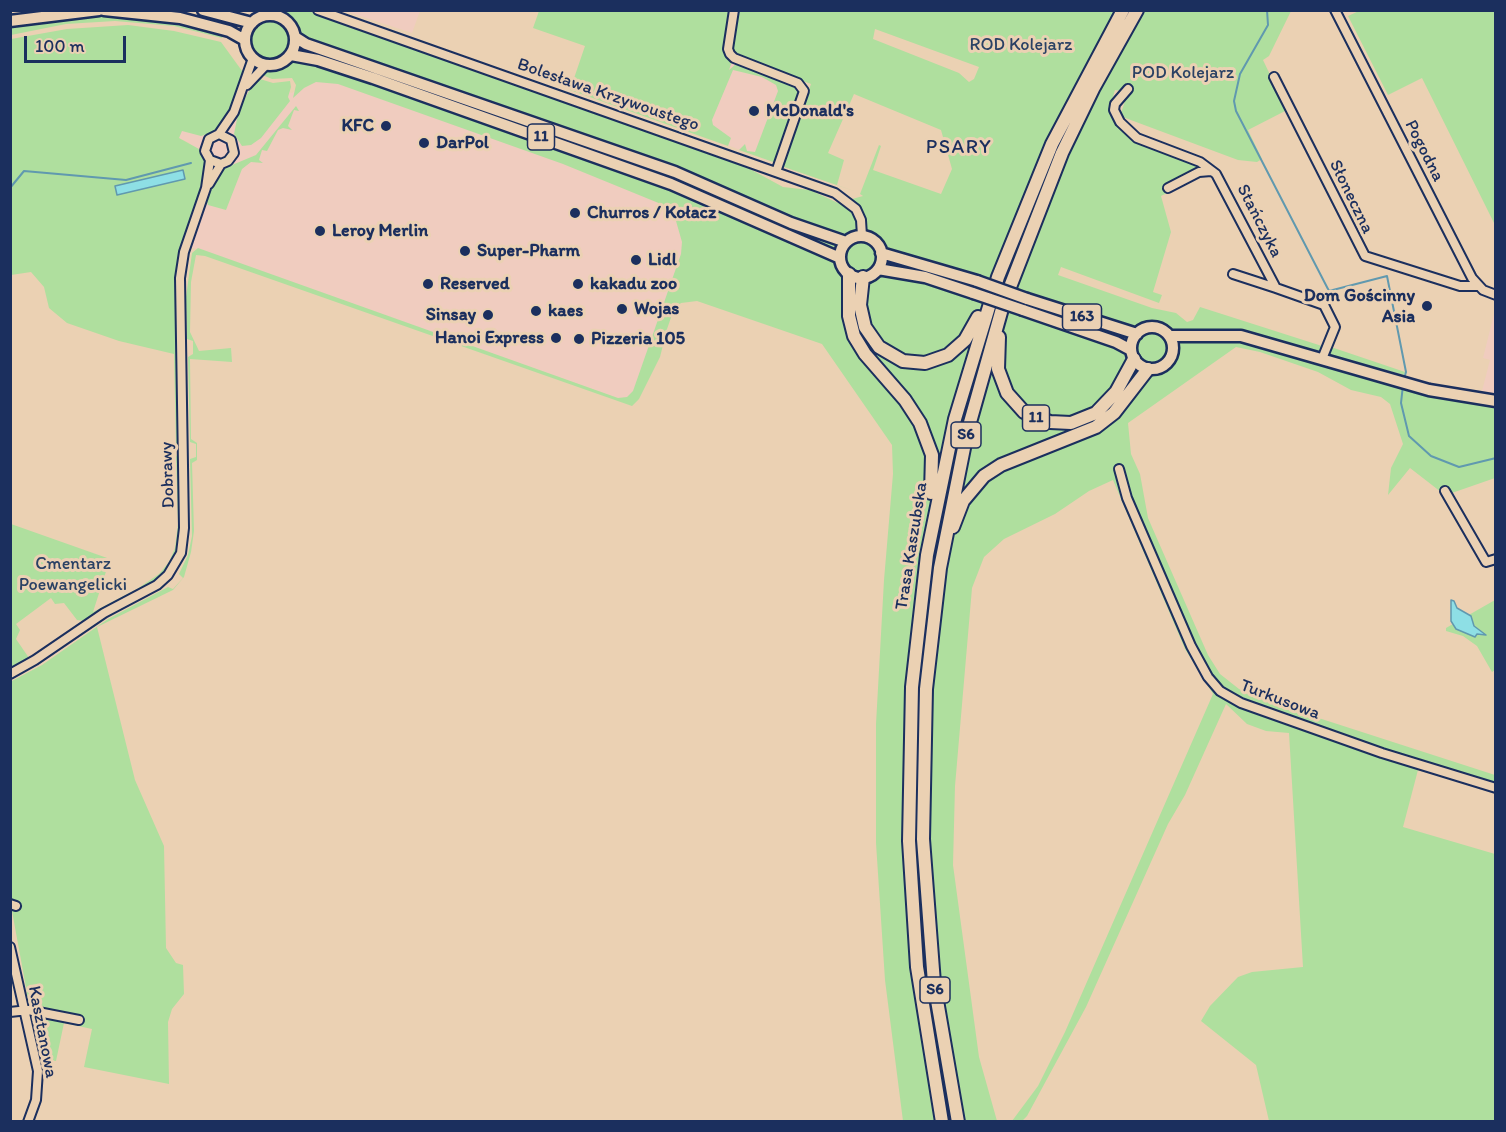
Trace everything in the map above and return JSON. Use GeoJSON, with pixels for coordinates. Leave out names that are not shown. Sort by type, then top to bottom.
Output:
{"type":"FeatureCollection","features":[{"type":"Feature","properties":{"kind":"highway","name":"Trasa Kaszubska"},"geometry":{"type":"LineString","coordinates":[[942,1122],[918,975],[908,834],[912,687],[930,539],[955,419],[995,285],[1052,144],[1123,10]]}},
{"type":"Feature","properties":{"kind":"highway","name":"Trasa Kaszubska"},"geometry":{"type":"LineString","coordinates":[[958,1122],[934,983],[923,839],[925,708],[940,568],[969,424],[1003,306],[1062,153],[1137,10]]}},
{"type":"Feature","properties":{"kind":"highway"},"geometry":{"type":"LineString","coordinates":[[849,274],[849,316],[856,340],[915,412],[928,440],[933,478],[930,539]]}},
{"type":"Feature","properties":{"kind":"highway"},"geometry":{"type":"LineString","coordinates":[[863,278],[860,310],[867,332],[886,353],[913,363],[935,361],[957,348],[969,334],[995,285]]}},
{"type":"Feature","properties":{"kind":"highway","name":"11"},"geometry":{"type":"LineString","coordinates":[[1003,306],[998,349],[999,376],[1012,400],[1036,418],[1071,423],[1096,413],[1116,392],[1133,355]]}},
{"type":"Feature","properties":{"kind":"highway"},"geometry":{"type":"LineString","coordinates":[[940,568],[960,507],[980,480],[1001,465],[1073,438],[1100,425],[1118,408],[1148,369]]}},
{"type":"Feature","properties":{"kind":"main road"},"geometry":{"type":"LineString","coordinates":[[10,21],[99,10]]}},
{"type":"Feature","properties":{"kind":"main road"},"geometry":{"type":"LineString","coordinates":[[104,10],[180,18],[229,31],[245,40],[253,58],[266,65],[280,63],[291,55],[295,37]]}},
{"type":"Feature","properties":{"kind":"main road","name":"11"},"geometry":{"type":"LineString","coordinates":[[203,10],[252,23],[264,16],[278,16],[291,25],[295,37],[306,44],[675,172],[791,223],[846,242]]}},
{"type":"Feature","properties":{"kind":"main road"},"geometry":{"type":"LineString","coordinates":[[245,40],[252,23]]}},
{"type":"Feature","properties":{"kind":"main road","name":"11"},"geometry":{"type":"LineString","coordinates":[[291,55],[310,58],[373,78],[671,184],[840,258]]}},
{"type":"Feature","properties":{"kind":"main road"},"geometry":{"type":"LineString","coordinates":[[878,269],[881,253],[874,241],[862,236],[846,242],[840,258],[843,268],[849,274],[863,278],[878,269],[925,277],[1116,342],[1148,369]]}},
{"type":"Feature","properties":{"kind":"main road","name":"163"},"geometry":{"type":"LineString","coordinates":[[881,253],[977,281],[1121,331],[1137,334],[1153,327],[1170,336],[1233,334],[1454,396],[1496,401]]}},
{"type":"Feature","properties":{"kind":"main road"},"geometry":{"type":"LineString","coordinates":[[1133,355],[1137,334]]}},
{"type":"Feature","properties":{"kind":"main road","name":"163"},"geometry":{"type":"LineString","coordinates":[[1148,369],[1165,364],[1173,351],[1208,335]]}},
{"type":"Feature","properties":{"kind":"main road"},"geometry":{"type":"LineString","coordinates":[[1170,336],[1173,351]]}},
{"type":"Feature","properties":{"kind":"street","name":"Bolesława Krzywoustego"},"geometry":{"type":"LineString","coordinates":[[318,10],[776,172],[847,200],[858,214],[862,236]]}},
{"type":"Feature","properties":{"kind":"street"},"geometry":{"type":"LineString","coordinates":[[734,10],[728,49],[730,54],[734,58],[798,83],[804,91],[776,172]]}},
{"type":"Feature","properties":{"kind":"street","name":"Pogodna"},"geometry":{"type":"LineString","coordinates":[[1335,10],[1477,286]]}},
{"type":"Feature","properties":{"kind":"street"},"geometry":{"type":"LineString","coordinates":[[244,89],[253,58]]}},
{"type":"Feature","properties":{"kind":"street"},"geometry":{"type":"LineString","coordinates":[[244,89],[266,65]]}},
{"type":"Feature","properties":{"kind":"street","name":"Słoneczna"},"geometry":{"type":"LineString","coordinates":[[1274,77],[1365,256],[1460,286],[1477,286]]}},
{"type":"Feature","properties":{"kind":"street","name":"Dobrawy"},"geometry":{"type":"LineString","coordinates":[[10,674],[35,660],[104,613],[157,585],[178,561],[184,528],[180,278],[184,252],[206,188],[210,160],[205,151],[207,143],[219,134],[234,112],[244,89]]}},
{"type":"Feature","properties":{"kind":"street","name":"Stańczyka"},"geometry":{"type":"LineString","coordinates":[[1128,89],[1115,104],[1114,110],[1120,122],[1137,138],[1196,160],[1211,171],[1221,182],[1276,288]]}},
{"type":"Feature","properties":{"kind":"street","name":"Dobrawy"},"geometry":{"type":"LineString","coordinates":[[206,188],[221,164],[228,161],[234,153],[231,140],[234,112]]}},
{"type":"Feature","properties":{"kind":"street"},"geometry":{"type":"LineString","coordinates":[[219,134],[231,140]]}},
{"type":"Feature","properties":{"kind":"street"},"geometry":{"type":"LineString","coordinates":[[210,160],[221,164]]}},
{"type":"Feature","properties":{"kind":"street"},"geometry":{"type":"LineString","coordinates":[[1168,188],[1203,170],[1211,171]]}},
{"type":"Feature","properties":{"kind":"street","name":"Stańczyka"},"geometry":{"type":"LineString","coordinates":[[1233,274],[1322,303],[1335,327],[1322,358]]}},
{"type":"Feature","properties":{"kind":"street"},"geometry":{"type":"LineString","coordinates":[[1477,286],[1496,295]]}},
{"type":"Feature","properties":{"kind":"street","name":"Turkusowa"},"geometry":{"type":"LineString","coordinates":[[1119,469],[1127,498],[1191,646],[1208,677],[1220,691],[1241,703],[1382,753],[1496,788]]}},
{"type":"Feature","properties":{"kind":"street"},"geometry":{"type":"LineString","coordinates":[[1445,491],[1486,562],[1496,559]]}},
{"type":"Feature","properties":{"kind":"street","name":"Kasztanowa"},"geometry":{"type":"LineString","coordinates":[[10,947],[38,1076],[36,1100],[28,1122]]}},
{"type":"Feature","properties":{"kind":"street"},"geometry":{"type":"LineString","coordinates":[[10,1012],[23,1010],[79,1020]]}},
{"type":"Feature","properties":{"kind":"shaded area"},"geometry":{"type":"Polygon","coordinates":[[[345,11],[420,11],[412,33],[345,11]]]}},
{"type":"Feature","properties":{"kind":"shaded area","name":"McDonald's"},"geometry":{"type":"Polygon","coordinates":[[[732,61],[799,87],[770,161],[703,136],[732,61]]]}},
{"type":"Feature","properties":{"kind":"shaded area"},"geometry":{"type":"Polygon","coordinates":[[[241,70],[243,74],[256,80],[292,93],[318,74],[702,208],[632,403],[177,242],[190,143],[179,138],[181,131],[241,70]]]}},
{"type":"Feature","properties":{"kind":"shaded area"},"geometry":{"type":"Polygon","coordinates":[[[1495,310],[1496,393],[1482,391],[1490,360],[1483,358],[1495,310]]]}},
{"type":"Feature","properties":{"kind":"green space"},"geometry":{"type":"Polygon","coordinates":[[[275,11],[309,11],[750,167],[783,187],[810,190],[838,203],[863,196],[860,194],[879,145],[881,146],[873,170],[941,194],[952,169],[941,130],[854,94],[828,153],[844,160],[837,185],[857,192],[781,166],[811,84],[734,55],[731,48],[738,11],[1291,11],[1269,56],[1263,60],[1287,110],[1248,130],[1262,159],[1257,162],[1238,160],[1120,116],[1128,92],[1115,90],[1110,107],[1113,115],[1134,137],[1195,162],[1201,167],[1166,187],[1169,192],[1161,196],[1171,232],[1153,292],[1162,295],[1159,303],[1061,267],[1058,275],[1152,308],[1176,313],[1187,322],[1193,320],[1200,307],[1322,346],[1329,326],[1320,308],[1308,304],[1309,302],[1322,307],[1332,326],[1322,350],[1318,352],[1266,336],[1263,344],[1402,388],[1495,404],[1495,478],[1449,494],[1446,489],[1441,492],[1410,468],[1388,495],[1391,468],[1403,444],[1390,404],[1381,397],[1351,390],[1318,372],[1260,352],[1236,347],[1128,423],[1131,454],[1140,474],[1148,518],[1208,655],[1220,674],[1239,689],[1266,701],[1495,775],[1493,792],[1418,770],[1403,827],[1495,854],[1495,1121],[1269,1121],[1256,1065],[1201,1021],[1210,1006],[1238,977],[1252,972],[1303,967],[1289,733],[1266,731],[1247,724],[1226,704],[1185,795],[1168,824],[1086,1007],[1027,1116],[1022,1121],[1012,1121],[1038,1086],[1065,1032],[1213,694],[1185,649],[1113,480],[1089,491],[1055,514],[1004,539],[984,557],[972,588],[955,786],[953,865],[979,1057],[997,1121],[903,1121],[885,980],[876,843],[876,724],[893,474],[892,445],[822,344],[697,301],[681,303],[674,309],[660,357],[639,399],[632,406],[205,256],[196,255],[191,282],[190,332],[199,351],[231,348],[232,362],[190,359],[191,439],[197,443],[197,460],[192,463],[194,531],[191,552],[184,577],[173,590],[97,627],[135,780],[164,846],[166,948],[176,963],[183,965],[184,994],[172,1009],[168,1022],[169,1084],[84,1067],[92,1029],[64,1023],[56,1061],[43,1059],[32,1017],[35,1016],[37,1007],[29,1004],[12,911],[18,901],[11,899],[10,682],[42,665],[108,619],[168,587],[173,589],[183,578],[179,574],[188,555],[192,536],[190,459],[196,457],[196,444],[190,442],[188,357],[193,354],[193,341],[187,339],[186,297],[192,253],[198,248],[618,398],[627,397],[633,391],[681,254],[682,242],[676,221],[661,204],[563,164],[338,84],[316,82],[304,88],[293,98],[296,85],[292,78],[272,79],[260,74],[300,60],[335,70],[788,231],[673,180],[300,50],[301,47],[773,210],[676,168],[307,40],[290,18],[275,11]],[[875,29],[873,39],[959,73],[969,82],[974,79],[979,67],[875,29]]]}},
{"type":"Feature","properties":{"kind":"green space"},"geometry":{"type":"Polygon","coordinates":[[[539,11],[732,11],[726,45],[733,59],[729,70],[736,64],[742,65],[802,90],[776,163],[739,150],[745,144],[747,151],[755,152],[778,91],[776,85],[762,77],[733,70],[712,120],[713,125],[731,138],[728,146],[570,90],[585,46],[533,28],[539,11]]]}},
{"type":"Feature","properties":{"kind":"green space"},"geometry":{"type":"Polygon","coordinates":[[[1359,11],[1495,11],[1495,225],[1422,78],[1388,95],[1348,16],[1359,11]]]}},
{"type":"Feature","properties":{"kind":"green space"},"geometry":{"type":"Polygon","coordinates":[[[120,15],[170,20],[224,34],[222,38],[174,26],[115,21],[66,24],[11,35],[10,25],[73,16],[120,15]]]}},
{"type":"Feature","properties":{"kind":"green space"},"geometry":{"type":"Polygon","coordinates":[[[270,21],[283,27],[289,40],[283,53],[270,59],[257,53],[251,40],[257,27],[270,21]]]}},
{"type":"Feature","properties":{"kind":"green space"},"geometry":{"type":"Polygon","coordinates":[[[128,25],[174,31],[221,42],[245,75],[227,118],[217,131],[201,136],[182,131],[179,138],[199,149],[206,162],[203,184],[183,242],[177,277],[179,442],[176,447],[174,354],[119,341],[67,323],[49,308],[44,287],[31,272],[11,275],[11,39],[67,29],[128,25]]]}},
{"type":"Feature","properties":{"kind":"green space"},"geometry":{"type":"Polygon","coordinates":[[[260,79],[273,83],[290,81],[288,97],[290,101],[261,138],[251,145],[242,146],[234,134],[239,109],[255,80],[260,79]]]}},
{"type":"Feature","properties":{"kind":"green space"},"geometry":{"type":"Polygon","coordinates":[[[296,106],[299,111],[294,110],[288,126],[292,130],[283,128],[278,130],[267,151],[262,150],[259,160],[263,163],[251,162],[242,169],[226,210],[208,205],[206,199],[220,170],[256,155],[296,106]]]}},
{"type":"Feature","properties":{"kind":"green space"},"geometry":{"type":"Polygon","coordinates":[[[1331,347],[1405,372],[1404,375],[1328,355],[1331,347]]]}},
{"type":"Feature","properties":{"kind":"green space","name":"Cmentarz Poewangelicki"},"geometry":{"type":"Polygon","coordinates":[[[176,455],[179,461],[181,535],[178,551],[166,572],[155,582],[85,621],[77,620],[64,603],[55,604],[51,598],[16,624],[20,630],[16,639],[29,658],[11,670],[11,524],[110,559],[93,612],[137,589],[159,574],[169,562],[175,548],[178,524],[176,455]]]}},
{"type":"Feature","properties":{"kind":"green space"},"geometry":{"type":"Polygon","coordinates":[[[1495,600],[1495,670],[1492,672],[1477,646],[1463,636],[1446,631],[1446,628],[1495,600]]]}},
{"type":"Feature","properties":{"kind":"water"},"geometry":{"type":"Polygon","coordinates":[[[183,170],[185,179],[117,195],[115,186],[183,170]]]}},
{"type":"Feature","properties":{"kind":"water"},"geometry":{"type":"Polygon","coordinates":[[[1451,600],[1457,608],[1471,616],[1474,626],[1486,635],[1477,634],[1475,637],[1456,629],[1451,621],[1451,600]]]}},
{"type":"Feature","properties":{"kind":"waterway"},"geometry":{"type":"LineString","coordinates":[[1267,10],[1268,25],[1240,74],[1234,101],[1236,111],[1329,291],[1387,276],[1406,372],[1404,379]]}},
{"type":"Feature","properties":{"kind":"waterway"},"geometry":{"type":"LineString","coordinates":[[10,188],[24,171],[126,180],[191,163]]}},
{"type":"Feature","properties":{"kind":"waterway"},"geometry":{"type":"LineString","coordinates":[[1403,385],[1401,403],[1409,436],[1431,456],[1459,467],[1496,458]]}},
{"type":"Feature","properties":{"kind":"place","name":"McDonald's"},"geometry":{"type":"Point","coordinates":[754,111]}},
{"type":"Feature","properties":{"kind":"place","name":"KFC"},"geometry":{"type":"Point","coordinates":[386,126]}},
{"type":"Feature","properties":{"kind":"place","name":"DarPol"},"geometry":{"type":"Point","coordinates":[424,143]}},
{"type":"Feature","properties":{"kind":"place","name":"Churros / Kołacz"},"geometry":{"type":"Point","coordinates":[575,213]}},
{"type":"Feature","properties":{"kind":"place","name":"Leroy Merlin"},"geometry":{"type":"Point","coordinates":[320,231]}},
{"type":"Feature","properties":{"kind":"place","name":"Super-Pharm"},"geometry":{"type":"Point","coordinates":[465,251]}},
{"type":"Feature","properties":{"kind":"place","name":"Lidl"},"geometry":{"type":"Point","coordinates":[636,260]}},
{"type":"Feature","properties":{"kind":"place","name":"Reserved"},"geometry":{"type":"Point","coordinates":[428,284]}},
{"type":"Feature","properties":{"kind":"place","name":"kakadu zoo"},"geometry":{"type":"Point","coordinates":[578,284]}},
{"type":"Feature","properties":{"kind":"place","name":"Dom Gościnny Asia"},"geometry":{"type":"Point","coordinates":[1427,306]}},
{"type":"Feature","properties":{"kind":"place","name":"Wojas"},"geometry":{"type":"Point","coordinates":[622,309]}},
{"type":"Feature","properties":{"kind":"place","name":"kaes"},"geometry":{"type":"Point","coordinates":[536,311]}},
{"type":"Feature","properties":{"kind":"place","name":"Sinsay"},"geometry":{"type":"Point","coordinates":[488,315]}},
{"type":"Feature","properties":{"kind":"place","name":"Hanoi Express"},"geometry":{"type":"Point","coordinates":[556,338]}},
{"type":"Feature","properties":{"kind":"place","name":"Pizzeria 105"},"geometry":{"type":"Point","coordinates":[579,339]}},
{"type":"Feature","properties":{"kind":"district","name":"PSARY"},"geometry":{"type":"Point","coordinates":[959,148]}},
{"type":"Feature","properties":{"kind":"park label","name":"ROD Kolejarz"},"geometry":{"type":"Point","coordinates":[1021,45]}},
{"type":"Feature","properties":{"kind":"park label","name":"POD Kolejarz"},"geometry":{"type":"Point","coordinates":[1183,73]}}]}
